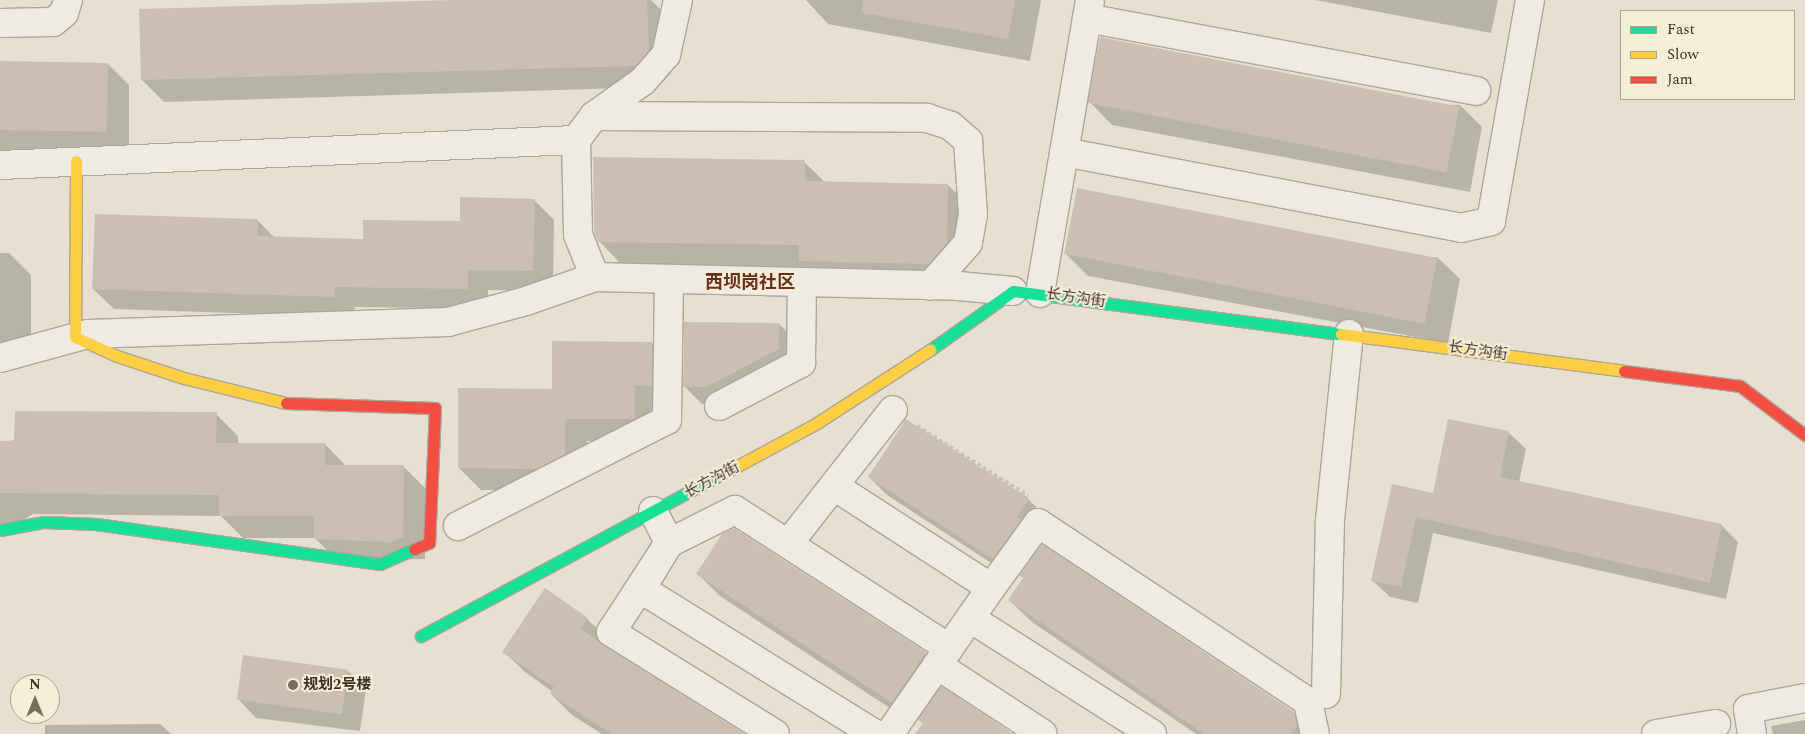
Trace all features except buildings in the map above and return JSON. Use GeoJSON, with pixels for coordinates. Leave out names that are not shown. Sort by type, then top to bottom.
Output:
{"type":"FeatureCollection","features":[{"type":"Feature","properties":{"kind":"street"},"geometry":{"type":"LineString","coordinates":[[0,23],[53,22],[64,13],[68,0]]}},
{"type":"Feature","properties":{"kind":"street"},"geometry":{"type":"LineString","coordinates":[[595,278],[578,235],[576,140],[594,116],[643,80],[666,56],[678,0]]}},
{"type":"Feature","properties":{"kind":"street"},"geometry":{"type":"LineString","coordinates":[[1064,152],[1461,228],[1491,221],[1530,0]]}},
{"type":"Feature","properties":{"kind":"street"},"geometry":{"type":"LineString","coordinates":[[1040,293],[1088,9],[1476,91]]}},
{"type":"Feature","properties":{"kind":"street"},"geometry":{"type":"LineString","coordinates":[[594,116],[927,118],[951,126],[968,141],[973,214],[968,243],[930,286]]}},
{"type":"Feature","properties":{"kind":"street"},"geometry":{"type":"LineString","coordinates":[[0,164],[576,140]]}},
{"type":"Feature","properties":{"kind":"street"},"geometry":{"type":"LineString","coordinates":[[75,337],[76,161]]}},
{"type":"Feature","properties":{"kind":"street"},"geometry":{"type":"LineString","coordinates":[[0,358],[88,334],[448,322],[526,302],[595,278],[802,282],[1013,291]]}},
{"type":"Feature","properties":{"kind":"street"},"geometry":{"type":"LineString","coordinates":[[458,526],[667,420],[669,280]]}},
{"type":"Feature","properties":{"kind":"street"},"geometry":{"type":"LineString","coordinates":[[719,406],[801,363],[802,282]]}},
{"type":"Feature","properties":{"kind":"street","name":"长方沟街"},"geometry":{"type":"LineString","coordinates":[[421,636],[817,423],[954,334],[992,303],[1013,291],[1040,293],[1740,386],[1805,435]]}},
{"type":"Feature","properties":{"kind":"street"},"geometry":{"type":"LineString","coordinates":[[1326,694],[1330,520],[1349,334]]}},
{"type":"Feature","properties":{"kind":"street"},"geometry":{"type":"LineString","coordinates":[[0,530],[44,522],[96,524],[380,564],[429,543],[435,408],[285,403],[184,378],[117,356],[75,337]]}},
{"type":"Feature","properties":{"kind":"street"},"geometry":{"type":"LineString","coordinates":[[788,544],[893,410]]}},
{"type":"Feature","properties":{"kind":"street"},"geometry":{"type":"LineString","coordinates":[[834,486],[991,588]]}},
{"type":"Feature","properties":{"kind":"street"},"geometry":{"type":"LineString","coordinates":[[775,734],[611,632],[669,543],[735,510],[788,544],[943,657],[1043,734]]}},
{"type":"Feature","properties":{"kind":"street"},"geometry":{"type":"LineString","coordinates":[[653,511],[669,543]]}},
{"type":"Feature","properties":{"kind":"street"},"geometry":{"type":"LineString","coordinates":[[889,734],[1038,524],[1308,702],[1315,734]]}},
{"type":"Feature","properties":{"kind":"street"},"geometry":{"type":"LineString","coordinates":[[669,543],[641,589],[874,734]]}},
{"type":"Feature","properties":{"kind":"street"},"geometry":{"type":"LineString","coordinates":[[970,618],[1152,734]]}},
{"type":"Feature","properties":{"kind":"street"},"geometry":{"type":"LineString","coordinates":[[1752,734],[1748,709],[1805,698]]}},
{"type":"Feature","properties":{"kind":"street"},"geometry":{"type":"LineString","coordinates":[[1656,734],[1716,724]]}},
{"type":"Feature","properties":{"kind":"path"},"geometry":{"type":"LineString","coordinates":[[893,410],[1037,502],[1038,524]]}},
{"type":"Feature","properties":{"kind":"traffic: fast"},"geometry":{"type":"LineString","coordinates":[[930,350],[1013,291],[1341,334]]}},
{"type":"Feature","properties":{"kind":"traffic: fast"},"geometry":{"type":"LineString","coordinates":[[421,636],[728,471]]}},
{"type":"Feature","properties":{"kind":"traffic: fast"},"geometry":{"type":"LineString","coordinates":[[0,530],[44,522],[96,524],[380,564],[414,549]]}},
{"type":"Feature","properties":{"kind":"traffic: slow"},"geometry":{"type":"LineString","coordinates":[[76,161],[75,337],[117,356],[184,378],[286,403]]}},
{"type":"Feature","properties":{"kind":"traffic: slow"},"geometry":{"type":"LineString","coordinates":[[1341,334],[1624,371]]}},
{"type":"Feature","properties":{"kind":"traffic: slow"},"geometry":{"type":"LineString","coordinates":[[728,471],[817,423],[930,350]]}},
{"type":"Feature","properties":{"kind":"traffic: jam"},"geometry":{"type":"LineString","coordinates":[[1624,371],[1740,386],[1805,435]]}},
{"type":"Feature","properties":{"kind":"traffic: jam"},"geometry":{"type":"LineString","coordinates":[[286,403],[435,408],[429,543],[414,549]]}},
{"type":"Feature","properties":{"kind":"place","name":"规划2号楼"},"geometry":{"type":"Point","coordinates":[293,685]}},
{"type":"Feature","properties":{"kind":"district","name":"西坝岗社区"},"geometry":{"type":"Point","coordinates":[750,283]}}]}
